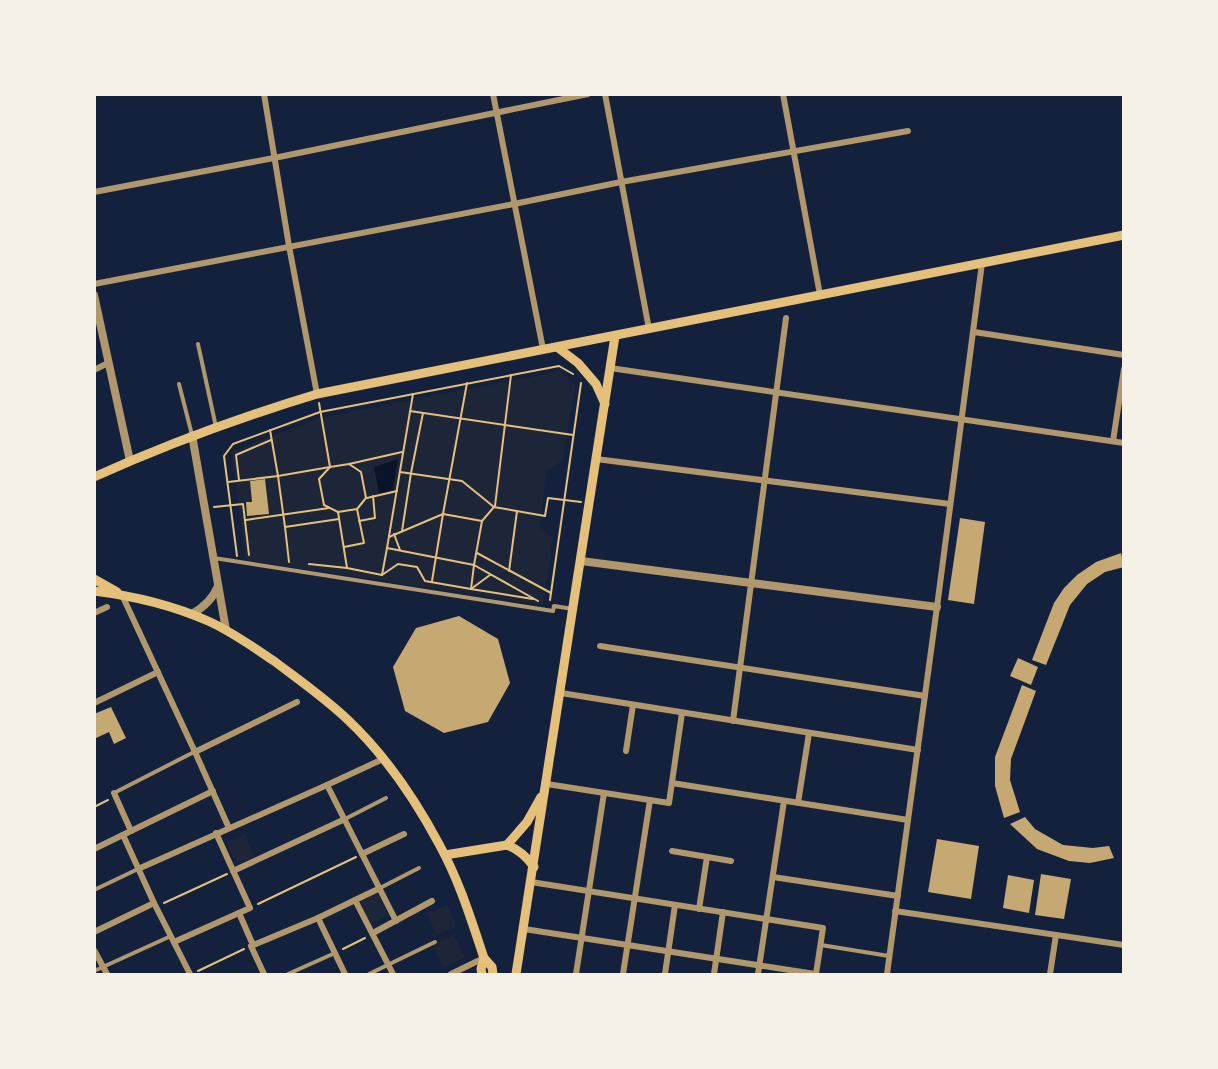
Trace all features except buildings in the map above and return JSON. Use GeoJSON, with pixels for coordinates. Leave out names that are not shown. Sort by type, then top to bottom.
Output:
{"type":"FeatureCollection","features":[{"type":"Feature","properties":{"kind":"main road"},"geometry":{"type":"LineString","coordinates":[[94,477],[192,435],[317,394],[1124,235]]}},
{"type":"Feature","properties":{"kind":"main road"},"geometry":{"type":"LineString","coordinates":[[516,975],[615,336]]}},
{"type":"Feature","properties":{"kind":"main road"},"geometry":{"type":"LineString","coordinates":[[557,347],[578,363],[596,384],[605,404]]}},
{"type":"Feature","properties":{"kind":"main road"},"geometry":{"type":"LineString","coordinates":[[94,579],[122,594]]}},
{"type":"Feature","properties":{"kind":"main road"},"geometry":{"type":"LineString","coordinates":[[94,591],[122,594],[165,604],[226,630],[309,687],[349,721],[383,759],[416,804],[445,855],[458,882],[484,958],[492,967],[493,975]]}},
{"type":"Feature","properties":{"kind":"main road"},"geometry":{"type":"LineString","coordinates":[[507,845],[534,812],[547,784]]}},
{"type":"Feature","properties":{"kind":"main road"},"geometry":{"type":"LineString","coordinates":[[445,855],[507,845],[527,857],[534,867]]}},
{"type":"Feature","properties":{"kind":"main road"},"geometry":{"type":"LineString","coordinates":[[482,975],[484,958]]}},
{"type":"Feature","properties":{"kind":"street"},"geometry":{"type":"LineString","coordinates":[[264,94],[289,246],[317,394]]}},
{"type":"Feature","properties":{"kind":"street"},"geometry":{"type":"LineString","coordinates":[[493,94],[543,349]]}},
{"type":"Feature","properties":{"kind":"street"},"geometry":{"type":"LineString","coordinates":[[94,192],[588,94]]}},
{"type":"Feature","properties":{"kind":"street"},"geometry":{"type":"LineString","coordinates":[[605,94],[649,329]]}},
{"type":"Feature","properties":{"kind":"street"},"geometry":{"type":"LineString","coordinates":[[783,94],[820,295]]}},
{"type":"Feature","properties":{"kind":"street"},"geometry":{"type":"LineString","coordinates":[[94,284],[621,182],[908,131]]}},
{"type":"Feature","properties":{"kind":"street"},"geometry":{"type":"LineString","coordinates":[[886,975],[938,607],[982,262]]}},
{"type":"Feature","properties":{"kind":"street"},"geometry":{"type":"LineString","coordinates":[[94,295],[130,461]]}},
{"type":"Feature","properties":{"kind":"street"},"geometry":{"type":"LineString","coordinates":[[733,721],[786,318]]}},
{"type":"Feature","properties":{"kind":"street"},"geometry":{"type":"LineString","coordinates":[[974,332],[1124,355]]}},
{"type":"Feature","properties":{"kind":"street"},"geometry":{"type":"LineString","coordinates":[[94,370],[108,363]]}},
{"type":"Feature","properties":{"kind":"street"},"geometry":{"type":"LineString","coordinates":[[610,368],[1124,443]]}},
{"type":"Feature","properties":{"kind":"street"},"geometry":{"type":"LineString","coordinates":[[1113,441],[1124,369]]}},
{"type":"Feature","properties":{"kind":"street"},"geometry":{"type":"LineString","coordinates":[[192,435],[226,630]]}},
{"type":"Feature","properties":{"kind":"street"},"geometry":{"type":"LineString","coordinates":[[596,459],[950,504]]}},
{"type":"Feature","properties":{"kind":"street"},"geometry":{"type":"LineString","coordinates":[[581,561],[938,607]]}},
{"type":"Feature","properties":{"kind":"street"},"geometry":{"type":"LineString","coordinates":[[192,614],[208,602],[219,586]]}},
{"type":"Feature","properties":{"kind":"street"},"geometry":{"type":"LineString","coordinates":[[122,594],[229,828]]}},
{"type":"Feature","properties":{"kind":"street"},"geometry":{"type":"LineString","coordinates":[[94,613],[107,607]]}},
{"type":"Feature","properties":{"kind":"street"},"geometry":{"type":"LineString","coordinates":[[600,646],[926,696]]}},
{"type":"Feature","properties":{"kind":"street"},"geometry":{"type":"LineString","coordinates":[[94,703],[158,672]]}},
{"type":"Feature","properties":{"kind":"street"},"geometry":{"type":"LineString","coordinates":[[561,693],[918,750]]}},
{"type":"Feature","properties":{"kind":"street"},"geometry":{"type":"LineString","coordinates":[[195,752],[297,702]]}},
{"type":"Feature","properties":{"kind":"street"},"geometry":{"type":"LineString","coordinates":[[626,751],[633,705]]}},
{"type":"Feature","properties":{"kind":"street"},"geometry":{"type":"LineString","coordinates":[[547,784],[669,803],[682,713]]}},
{"type":"Feature","properties":{"kind":"street"},"geometry":{"type":"LineString","coordinates":[[798,803],[809,732]]}},
{"type":"Feature","properties":{"kind":"street"},"geometry":{"type":"LineString","coordinates":[[138,869],[383,759]]}},
{"type":"Feature","properties":{"kind":"street"},"geometry":{"type":"LineString","coordinates":[[672,783],[908,820]]}},
{"type":"Feature","properties":{"kind":"street"},"geometry":{"type":"LineString","coordinates":[[327,785],[396,921]]}},
{"type":"Feature","properties":{"kind":"street"},"geometry":{"type":"LineString","coordinates":[[94,849],[213,791]]}},
{"type":"Feature","properties":{"kind":"street"},"geometry":{"type":"LineString","coordinates":[[576,975],[604,793]]}},
{"type":"Feature","properties":{"kind":"street"},"geometry":{"type":"LineString","coordinates":[[114,795],[131,831]]}},
{"type":"Feature","properties":{"kind":"street"},"geometry":{"type":"LineString","coordinates":[[623,975],[650,800]]}},
{"type":"Feature","properties":{"kind":"street"},"geometry":{"type":"LineString","coordinates":[[758,975],[784,801]]}},
{"type":"Feature","properties":{"kind":"street"},"geometry":{"type":"LineString","coordinates":[[233,871],[345,819]]}},
{"type":"Feature","properties":{"kind":"street"},"geometry":{"type":"LineString","coordinates":[[172,939],[250,908],[216,833]]}},
{"type":"Feature","properties":{"kind":"street"},"geometry":{"type":"LineString","coordinates":[[362,854],[404,834]]}},
{"type":"Feature","properties":{"kind":"street"},"geometry":{"type":"LineString","coordinates":[[123,835],[190,973],[181,975]]}},
{"type":"Feature","properties":{"kind":"street"},"geometry":{"type":"LineString","coordinates":[[672,851],[731,861]]}},
{"type":"Feature","properties":{"kind":"street"},"geometry":{"type":"LineString","coordinates":[[699,909],[707,857]]}},
{"type":"Feature","properties":{"kind":"street"},"geometry":{"type":"LineString","coordinates":[[773,877],[898,896]]}},
{"type":"Feature","properties":{"kind":"street"},"geometry":{"type":"LineString","coordinates":[[524,929],[815,975],[823,928],[531,882]]}},
{"type":"Feature","properties":{"kind":"street"},"geometry":{"type":"LineString","coordinates":[[252,945],[318,918],[380,888]]}},
{"type":"Feature","properties":{"kind":"street"},"geometry":{"type":"LineString","coordinates":[[355,900],[393,975]]}},
{"type":"Feature","properties":{"kind":"street"},"geometry":{"type":"LineString","coordinates":[[373,933],[432,902]]}},
{"type":"Feature","properties":{"kind":"street"},"geometry":{"type":"LineString","coordinates":[[94,932],[155,905]]}},
{"type":"Feature","properties":{"kind":"street"},"geometry":{"type":"LineString","coordinates":[[665,975],[675,905]]}},
{"type":"Feature","properties":{"kind":"street"},"geometry":{"type":"LineString","coordinates":[[896,911],[1124,945]]}},
{"type":"Feature","properties":{"kind":"street"},"geometry":{"type":"LineString","coordinates":[[714,975],[723,912]]}},
{"type":"Feature","properties":{"kind":"street"},"geometry":{"type":"LineString","coordinates":[[239,913],[264,975]]}},
{"type":"Feature","properties":{"kind":"street"},"geometry":{"type":"LineString","coordinates":[[318,918],[345,975]]}},
{"type":"Feature","properties":{"kind":"street"},"geometry":{"type":"LineString","coordinates":[[1050,975],[1056,935]]}},
{"type":"Feature","properties":{"kind":"street"},"geometry":{"type":"LineString","coordinates":[[94,950],[107,975]]}},
{"type":"Feature","properties":{"kind":"street"},"geometry":{"type":"LineString","coordinates":[[451,975],[484,958]]}},
{"type":"Feature","properties":{"kind":"lane"},"geometry":{"type":"LineString","coordinates":[[198,344],[216,427]]}},
{"type":"Feature","properties":{"kind":"lane"},"geometry":{"type":"LineString","coordinates":[[179,384],[192,435]]}},
{"type":"Feature","properties":{"kind":"lane"},"geometry":{"type":"LineString","coordinates":[[214,558],[553,611],[554,606],[573,610]]}},
{"type":"Feature","properties":{"kind":"lane"},"geometry":{"type":"LineString","coordinates":[[114,795],[195,752]]}},
{"type":"Feature","properties":{"kind":"lane"},"geometry":{"type":"LineString","coordinates":[[345,819],[386,798]]}},
{"type":"Feature","properties":{"kind":"lane"},"geometry":{"type":"LineString","coordinates":[[380,888],[419,868]]}},
{"type":"Feature","properties":{"kind":"lane"},"geometry":{"type":"LineString","coordinates":[[94,890],[138,869]]}},
{"type":"Feature","properties":{"kind":"lane"},"geometry":{"type":"LineString","coordinates":[[94,971],[172,939]]}},
{"type":"Feature","properties":{"kind":"lane"},"geometry":{"type":"LineString","coordinates":[[369,975],[435,942]]}},
{"type":"Feature","properties":{"kind":"lane"},"geometry":{"type":"LineString","coordinates":[[820,945],[889,956]]}},
{"type":"Feature","properties":{"kind":"lane"},"geometry":{"type":"LineString","coordinates":[[288,975],[335,953]]}},
{"type":"Feature","properties":{"kind":"path"},"geometry":{"type":"LineString","coordinates":[[237,562],[224,456],[233,444],[320,412],[560,366],[573,373],[581,383],[549,608]]}},
{"type":"Feature","properties":{"kind":"path"},"geometry":{"type":"LineString","coordinates":[[471,589],[482,521],[494,507],[511,375]]}},
{"type":"Feature","properties":{"kind":"path"},"geometry":{"type":"LineString","coordinates":[[432,582],[467,383]]}},
{"type":"Feature","properties":{"kind":"path"},"geometry":{"type":"LineString","coordinates":[[317,394],[330,467]]}},
{"type":"Feature","properties":{"kind":"path"},"geometry":{"type":"LineString","coordinates":[[382,575],[413,394]]}},
{"type":"Feature","properties":{"kind":"path"},"geometry":{"type":"LineString","coordinates":[[410,411],[574,435]]}},
{"type":"Feature","properties":{"kind":"path"},"geometry":{"type":"LineString","coordinates":[[402,531],[423,413]]}},
{"type":"Feature","properties":{"kind":"path"},"geometry":{"type":"LineString","coordinates":[[270,430],[284,514],[288,562]]}},
{"type":"Feature","properties":{"kind":"path"},"geometry":{"type":"LineString","coordinates":[[239,480],[236,454],[272,441]]}},
{"type":"Feature","properties":{"kind":"path"},"geometry":{"type":"LineString","coordinates":[[227,482],[349,464],[403,452]]}},
{"type":"Feature","properties":{"kind":"path"},"geometry":{"type":"LineString","coordinates":[[349,464],[361,472],[366,498]]}},
{"type":"Feature","properties":{"kind":"path"},"geometry":{"type":"LineString","coordinates":[[330,467],[319,479],[324,505],[338,512],[357,509],[366,498],[396,491]]}},
{"type":"Feature","properties":{"kind":"path"},"geometry":{"type":"LineString","coordinates":[[400,471],[462,481],[494,507],[545,516],[548,498],[590,503]]}},
{"type":"Feature","properties":{"kind":"path"},"geometry":{"type":"LineString","coordinates":[[359,521],[375,518],[373,496]]}},
{"type":"Feature","properties":{"kind":"path"},"geometry":{"type":"LineString","coordinates":[[205,507],[243,504],[250,555]]}},
{"type":"Feature","properties":{"kind":"path"},"geometry":{"type":"LineString","coordinates":[[245,520],[329,508]]}},
{"type":"Feature","properties":{"kind":"path"},"geometry":{"type":"LineString","coordinates":[[344,547],[364,543],[357,509]]}},
{"type":"Feature","properties":{"kind":"path"},"geometry":{"type":"LineString","coordinates":[[509,571],[517,511]]}},
{"type":"Feature","properties":{"kind":"path"},"geometry":{"type":"LineString","coordinates":[[338,512],[347,568]]}},
{"type":"Feature","properties":{"kind":"path"},"geometry":{"type":"LineString","coordinates":[[389,537],[443,513],[482,521]]}},
{"type":"Feature","properties":{"kind":"path"},"geometry":{"type":"LineString","coordinates":[[285,527],[339,519]]}},
{"type":"Feature","properties":{"kind":"path"},"geometry":{"type":"LineString","coordinates":[[394,534],[400,550]]}},
{"type":"Feature","properties":{"kind":"path"},"geometry":{"type":"LineString","coordinates":[[387,548],[474,565],[542,604]]}},
{"type":"Feature","properties":{"kind":"path"},"geometry":{"type":"LineString","coordinates":[[476,553],[551,593]]}},
{"type":"Feature","properties":{"kind":"path"},"geometry":{"type":"LineString","coordinates":[[300,563],[347,568],[382,575],[398,564],[417,567],[425,582],[536,599]]}},
{"type":"Feature","properties":{"kind":"path"},"geometry":{"type":"LineString","coordinates":[[471,589],[491,574]]}},
{"type":"Feature","properties":{"kind":"path"},"geometry":{"type":"LineString","coordinates":[[94,807],[114,795]]}},
{"type":"Feature","properties":{"kind":"path"},"geometry":{"type":"LineString","coordinates":[[250,908],[362,854]]}},
{"type":"Feature","properties":{"kind":"path"},"geometry":{"type":"LineString","coordinates":[[155,905],[233,871]]}},
{"type":"Feature","properties":{"kind":"path"},"geometry":{"type":"LineString","coordinates":[[335,953],[373,933]]}},
{"type":"Feature","properties":{"kind":"path"},"geometry":{"type":"LineString","coordinates":[[190,973],[252,945]]}},
{"type":"Feature","properties":{"kind":"shaded area"},"geometry":{"type":"Polygon","coordinates":[[[560,371],[575,384],[563,460],[546,472],[540,527],[553,538],[543,605],[246,560],[231,452],[319,418],[560,371]]]}},
{"type":"Feature","properties":{"kind":"shaded area"},"geometry":{"type":"Polygon","coordinates":[[[398,459],[393,490],[379,493],[374,467],[398,459]]]}},
{"type":"Feature","properties":{"kind":"shaded area"},"geometry":{"type":"Polygon","coordinates":[[[245,834],[254,856],[236,864],[227,842],[245,834]]]}},
{"type":"Feature","properties":{"kind":"shaded area"},"geometry":{"type":"Polygon","coordinates":[[[378,893],[389,916],[370,924],[360,902],[378,893]]]}},
{"type":"Feature","properties":{"kind":"shaded area"},"geometry":{"type":"Polygon","coordinates":[[[448,905],[456,927],[436,934],[427,913],[448,905]]]}},
{"type":"Feature","properties":{"kind":"shaded area"},"geometry":{"type":"Polygon","coordinates":[[[454,935],[465,958],[443,967],[433,944],[454,935]]]}}]}
